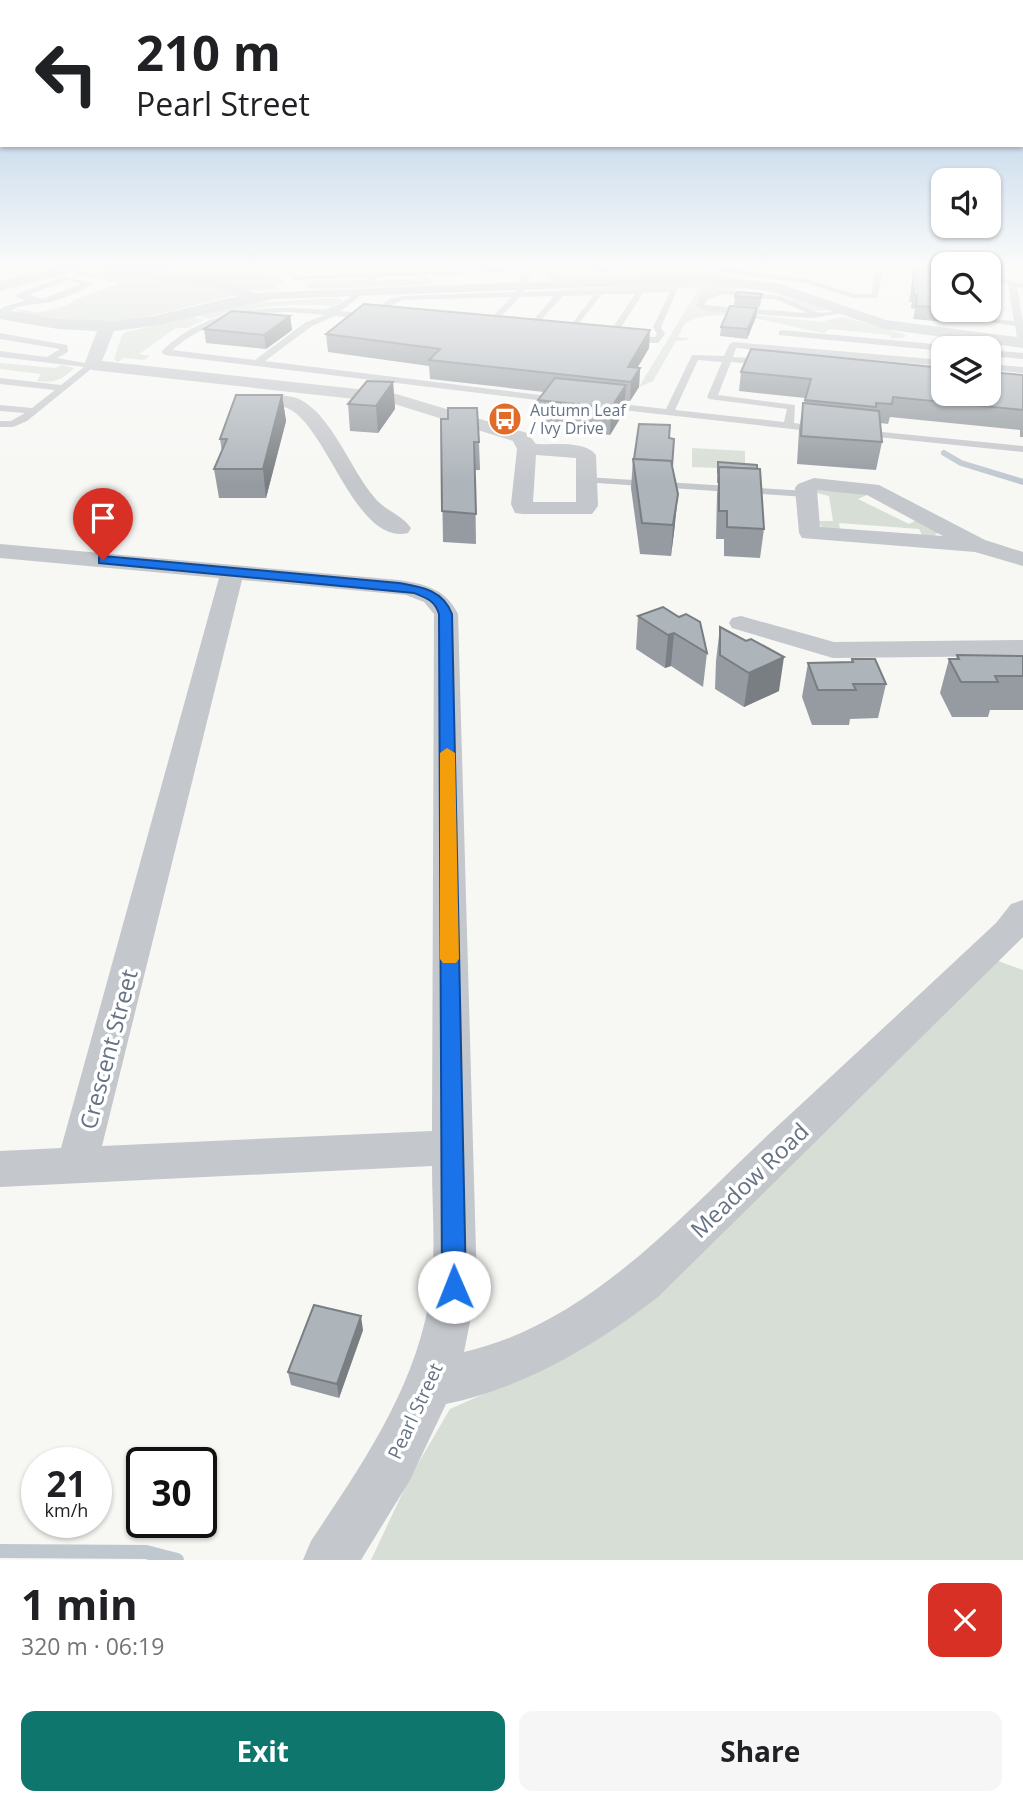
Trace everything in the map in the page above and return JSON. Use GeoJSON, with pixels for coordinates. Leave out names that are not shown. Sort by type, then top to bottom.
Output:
{"type":"FeatureCollection","features":[{"type":"Feature","properties":{"kind":"street"},"geometry":{"type":"LineString","coordinates":[[103,338],[92,365],[407,401],[520,437],[527,445],[523,508],[584,509],[587,506],[586,455],[583,452],[527,449]]}},
{"type":"Feature","properties":{"kind":"street"},"geometry":{"type":"LineString","coordinates":[[965,338],[1023,347]]}},
{"type":"Feature","properties":{"kind":"street"},"geometry":{"type":"LineString","coordinates":[[293,403],[307,388]]}},
{"type":"Feature","properties":{"kind":"street"},"geometry":{"type":"LineString","coordinates":[[160,389],[293,403],[315,423],[365,500],[377,513],[400,528]]}},
{"type":"Feature","properties":{"kind":"street"},"geometry":{"type":"LineString","coordinates":[[977,545],[810,533],[807,485],[872,489],[977,545],[1023,559]]}},
{"type":"Feature","properties":{"kind":"street","name":"Pearl Street"},"geometry":{"type":"LineString","coordinates":[[0,551],[417,590],[435,597],[443,605],[446,614],[454,1287],[448,1332],[432,1384],[411,1430],[330,1560]]}},
{"type":"Feature","properties":{"kind":"street","name":"Crescent Street"},"geometry":{"type":"LineString","coordinates":[[77,1165],[233,571]]}},
{"type":"Feature","properties":{"kind":"street"},"geometry":{"type":"LineString","coordinates":[[741,623],[833,650],[1023,648]]}},
{"type":"Feature","properties":{"kind":"street","name":"Meadow Road"},"geometry":{"type":"LineString","coordinates":[[432,1384],[493,1368],[526,1353],[600,1314],[642,1282],[1018,928]]}},
{"type":"Feature","properties":{"kind":"street"},"geometry":{"type":"LineString","coordinates":[[0,1169],[451,1148]]}},
{"type":"Feature","properties":{"kind":"lane"},"geometry":{"type":"LineString","coordinates":[[6,338],[64,347],[62,352],[48,360]]}},
{"type":"Feature","properties":{"kind":"lane"},"geometry":{"type":"LineString","coordinates":[[26,341],[32,338]]}},
{"type":"Feature","properties":{"kind":"lane"},"geometry":{"type":"LineString","coordinates":[[184,338],[165,352],[568,401]]}},
{"type":"Feature","properties":{"kind":"lane"},"geometry":{"type":"LineString","coordinates":[[257,363],[290,338]]}},
{"type":"Feature","properties":{"kind":"lane"},"geometry":{"type":"LineString","coordinates":[[610,338],[647,341],[659,338]]}},
{"type":"Feature","properties":{"kind":"lane"},"geometry":{"type":"LineString","coordinates":[[775,347],[780,338]]}},
{"type":"Feature","properties":{"kind":"lane"},"geometry":{"type":"LineString","coordinates":[[835,338],[931,347]]}},
{"type":"Feature","properties":{"kind":"lane"},"geometry":{"type":"LineString","coordinates":[[913,364],[919,338]]}},
{"type":"Feature","properties":{"kind":"lane"},"geometry":{"type":"LineString","coordinates":[[788,426],[792,407],[712,397],[733,345],[775,347],[913,364],[931,363]]}},
{"type":"Feature","properties":{"kind":"lane"},"geometry":{"type":"LineString","coordinates":[[1001,351],[1023,347]]}},
{"type":"Feature","properties":{"kind":"lane"},"geometry":{"type":"LineString","coordinates":[[0,354],[92,365]]}},
{"type":"Feature","properties":{"kind":"lane"},"geometry":{"type":"LineString","coordinates":[[669,412],[695,357],[780,363]]}},
{"type":"Feature","properties":{"kind":"lane"},"geometry":{"type":"LineString","coordinates":[[0,424],[18,422],[92,365]]}},
{"type":"Feature","properties":{"kind":"lane"},"geometry":{"type":"LineString","coordinates":[[1001,368],[1023,370]]}},
{"type":"Feature","properties":{"kind":"lane"},"geometry":{"type":"LineString","coordinates":[[0,381],[64,388]]}},
{"type":"Feature","properties":{"kind":"lane"},"geometry":{"type":"LineString","coordinates":[[596,404],[836,431]]}},
{"type":"Feature","properties":{"kind":"lane"},"geometry":{"type":"LineString","coordinates":[[0,408],[34,411]]}},
{"type":"Feature","properties":{"kind":"lane"},"geometry":{"type":"LineString","coordinates":[[850,432],[1023,449]]}},
{"type":"Feature","properties":{"kind":"lane"},"geometry":{"type":"LineString","coordinates":[[586,480],[806,494]]}},
{"type":"Feature","properties":{"kind":"shaded area"},"geometry":{"type":"Polygon","coordinates":[[[121,338],[162,338],[139,354],[150,356],[144,360],[124,358],[118,362],[114,359],[121,338]]]}},
{"type":"Feature","properties":{"kind":"shaded area"},"geometry":{"type":"Polygon","coordinates":[[[669,338],[688,338],[676,341],[653,381],[639,387],[669,338]]]}},
{"type":"Feature","properties":{"kind":"shaded area"},"geometry":{"type":"Polygon","coordinates":[[[0,363],[55,368],[62,365],[74,368],[62,378],[43,382],[37,381],[41,374],[0,369],[0,363]]]}},
{"type":"Feature","properties":{"kind":"shaded area"},"geometry":{"type":"Polygon","coordinates":[[[692,448],[745,451],[745,469],[692,467],[692,448]]]}},
{"type":"Feature","properties":{"kind":"shaded area"},"geometry":{"type":"Polygon","coordinates":[[[813,492],[866,493],[867,495],[858,499],[909,524],[917,520],[939,532],[934,536],[922,535],[919,529],[839,523],[840,530],[823,529],[818,521],[833,521],[829,496],[813,492]]]}},
{"type":"Feature","properties":{"kind":"shaded area"},"geometry":{"type":"Polygon","coordinates":[[[998,961],[1023,970],[1023,1560],[371,1560],[409,1479],[450,1409],[544,1367],[639,1311],[998,961]]]}},
{"type":"Feature","properties":{"kind":"building"},"geometry":{"type":"Polygon","coordinates":[[[355,338],[645,338],[628,367],[640,368],[631,382],[429,360],[440,349],[355,338]]]}},
{"type":"Feature","properties":{"kind":"building"},"geometry":{"type":"Polygon","coordinates":[[[751,349],[931,367],[931,401],[893,397],[892,404],[876,403],[876,407],[805,400],[811,379],[741,372],[751,349]]]}},
{"type":"Feature","properties":{"kind":"building"},"geometry":{"type":"Polygon","coordinates":[[[1001,373],[1023,375],[1023,410],[983,406],[1001,406],[1001,373]]]}},
{"type":"Feature","properties":{"kind":"building"},"geometry":{"type":"Polygon","coordinates":[[[555,378],[626,385],[611,408],[538,400],[555,378]]]}},
{"type":"Feature","properties":{"kind":"building"},"geometry":{"type":"Polygon","coordinates":[[[367,381],[393,382],[376,406],[348,404],[367,381]]]}},
{"type":"Feature","properties":{"kind":"building"},"geometry":{"type":"Polygon","coordinates":[[[236,395],[282,395],[263,469],[214,469],[227,439],[220,439],[236,395]]]}},
{"type":"Feature","properties":{"kind":"building"},"geometry":{"type":"Polygon","coordinates":[[[803,403],[879,411],[882,442],[801,436],[803,403]]]}},
{"type":"Feature","properties":{"kind":"building"},"geometry":{"type":"Polygon","coordinates":[[[448,408],[477,408],[479,442],[474,442],[476,514],[442,511],[441,419],[448,419],[448,408]]]}},
{"type":"Feature","properties":{"kind":"building"},"geometry":{"type":"Polygon","coordinates":[[[639,424],[670,425],[669,438],[674,439],[672,467],[671,461],[634,459],[639,424]]]}},
{"type":"Feature","properties":{"kind":"building"},"geometry":{"type":"Polygon","coordinates":[[[633,459],[671,461],[678,494],[673,525],[642,523],[633,459]]]}},
{"type":"Feature","properties":{"kind":"building"},"geometry":{"type":"Polygon","coordinates":[[[718,462],[757,465],[757,469],[719,467],[718,472],[718,462]]]}},
{"type":"Feature","properties":{"kind":"building"},"geometry":{"type":"Polygon","coordinates":[[[719,467],[760,469],[764,529],[727,527],[727,511],[719,511],[719,467]]]}},
{"type":"Feature","properties":{"kind":"building"},"geometry":{"type":"Polygon","coordinates":[[[663,607],[679,617],[686,614],[700,622],[707,653],[674,633],[668,635],[638,616],[663,607]]]}},
{"type":"Feature","properties":{"kind":"building"},"geometry":{"type":"Polygon","coordinates":[[[720,627],[746,641],[751,639],[784,657],[749,673],[720,655],[720,627]]]}},
{"type":"Feature","properties":{"kind":"building"},"geometry":{"type":"Polygon","coordinates":[[[957,655],[1023,656],[1023,676],[995,676],[998,682],[961,682],[949,659],[959,659],[957,655]]]}},
{"type":"Feature","properties":{"kind":"building"},"geometry":{"type":"Polygon","coordinates":[[[852,659],[875,659],[886,684],[853,684],[856,690],[818,690],[808,663],[853,662],[852,659]]]}},
{"type":"Feature","properties":{"kind":"building"},"geometry":{"type":"Polygon","coordinates":[[[314,1305],[361,1316],[337,1384],[288,1372],[314,1305]]]}},
{"type":"Feature","properties":{"kind":"waterway"},"geometry":{"type":"LineString","coordinates":[[944,453],[961,463],[1023,482]]}},
{"type":"Feature","properties":{"kind":"waterway"},"geometry":{"type":"LineString","coordinates":[[0,1551],[146,1552],[177,1560]]}},
{"type":"Feature","properties":{"kind":"slow traffic"},"geometry":{"type":"LineString","coordinates":[[447,753],[450,959]]}},
{"type":"Feature","properties":{"kind":"place","name":"Autumn Leaf / Ivy Drive"},"geometry":{"type":"Point","coordinates":[505,419]}},
{"type":"Feature","properties":{"kind":"route"},"geometry":{"type":"LineString","coordinates":[[103,560],[399,587],[435,597],[443,605],[446,614],[454,1287]]}}]}
